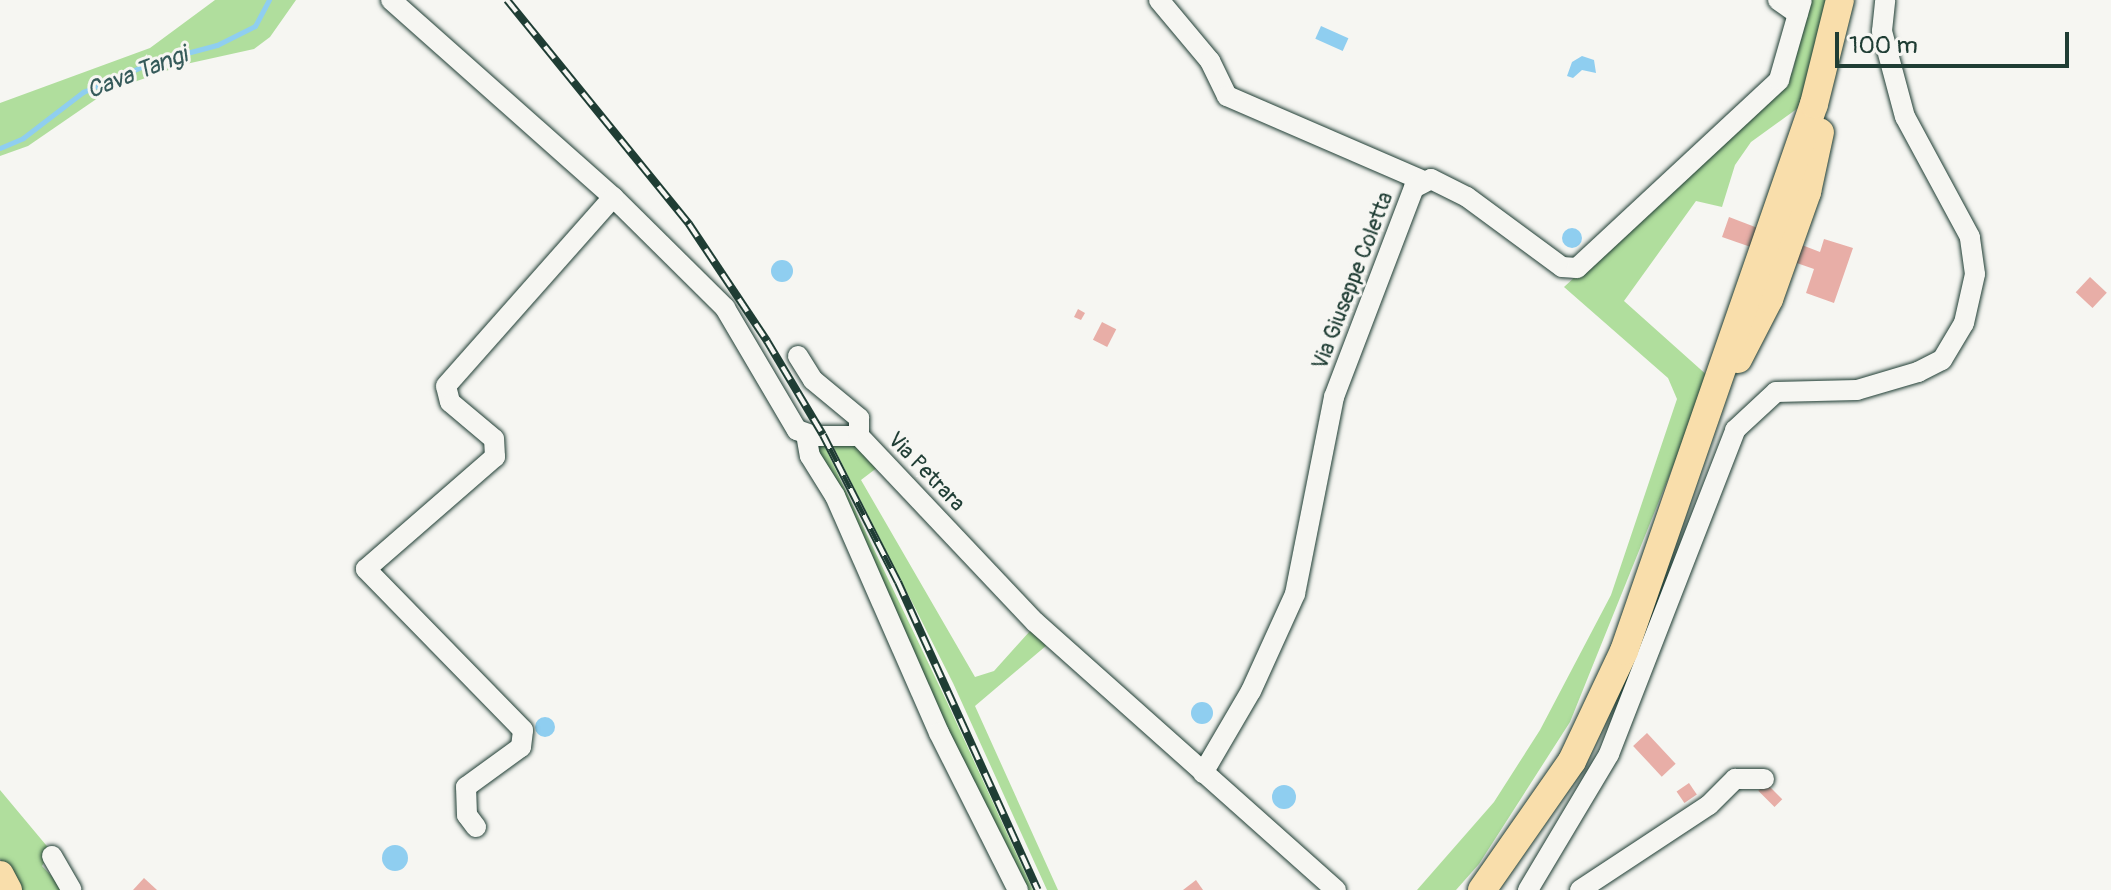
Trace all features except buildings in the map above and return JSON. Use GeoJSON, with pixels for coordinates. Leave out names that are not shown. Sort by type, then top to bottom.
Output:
{"type":"FeatureCollection","features":[{"type":"Feature","properties":{"kind":"highway"},"geometry":{"type":"LineString","coordinates":[[1699,443],[1720,364],[1814,104],[1840,0]]}},
{"type":"Feature","properties":{"kind":"highway"},"geometry":{"type":"LineString","coordinates":[[1482,890],[1541,811],[1596,714],[1699,443],[1769,299],[1807,192],[1852,0]]}},
{"type":"Feature","properties":{"kind":"highway"},"geometry":{"type":"LineString","coordinates":[[0,875],[8,890]]}},
{"type":"Feature","properties":{"kind":"street"},"geometry":{"type":"LineString","coordinates":[[391,0],[613,197],[725,308],[797,430],[806,434],[810,456],[835,496],[939,733],[1018,890]]}},
{"type":"Feature","properties":{"kind":"street"},"geometry":{"type":"LineString","coordinates":[[1159,0],[1210,61],[1227,96],[1421,180]]}},
{"type":"Feature","properties":{"kind":"street"},"geometry":{"type":"LineString","coordinates":[[1778,0],[1800,7]]}},
{"type":"Feature","properties":{"kind":"street"},"geometry":{"type":"LineString","coordinates":[[1528,890],[1609,754],[1735,430],[1776,392],[1857,390],[1918,372],[1942,360],[1964,323],[1975,274],[1970,237],[1905,117],[1882,31],[1885,0]]}},
{"type":"Feature","properties":{"kind":"street","name":"Via Giuseppe Coletta"},"geometry":{"type":"LineString","coordinates":[[1203,773],[1251,691],[1295,594],[1334,397],[1408,198],[1421,180],[1431,179],[1467,197],[1562,267],[1577,268],[1779,80],[1800,7]]}},
{"type":"Feature","properties":{"kind":"street"},"geometry":{"type":"LineString","coordinates":[[476,827],[467,815],[466,787],[521,747],[523,730],[366,569],[495,457],[494,439],[450,402],[446,386],[613,197]]}},
{"type":"Feature","properties":{"kind":"street"},"geometry":{"type":"LineString","coordinates":[[798,356],[813,380],[859,418],[859,436]]}},
{"type":"Feature","properties":{"kind":"street","name":"Via Petrara"},"geometry":{"type":"LineString","coordinates":[[806,434],[859,436],[1035,622],[1336,890]]}},
{"type":"Feature","properties":{"kind":"street"},"geometry":{"type":"LineString","coordinates":[[1580,890],[1709,805],[1735,779],[1764,779]]}},
{"type":"Feature","properties":{"kind":"street"},"geometry":{"type":"LineString","coordinates":[[52,856],[72,890]]}},
{"type":"Feature","properties":{"kind":"green space"},"geometry":{"type":"Polygon","coordinates":[[[215,0],[296,0],[270,37],[254,49],[186,64],[108,91],[28,146],[0,156],[0,103],[150,48],[215,0]]]}},
{"type":"Feature","properties":{"kind":"green space"},"geometry":{"type":"Polygon","coordinates":[[[1808,0],[1832,0],[1814,75],[1798,108],[1751,142],[1735,165],[1722,207],[1696,201],[1624,301],[1709,377],[1570,722],[1479,864],[1456,890],[1417,890],[1494,802],[1540,730],[1611,595],[1677,399],[1668,378],[1564,287],[1784,84],[1793,71],[1808,0]]]}},
{"type":"Feature","properties":{"kind":"green space"},"geometry":{"type":"Polygon","coordinates":[[[829,438],[859,447],[878,467],[861,480],[975,677],[994,671],[1030,631],[1047,645],[975,706],[1058,890],[1047,890],[953,683],[829,438]]]}},
{"type":"Feature","properties":{"kind":"green space"},"geometry":{"type":"Polygon","coordinates":[[[824,445],[1033,890],[1022,890],[813,446],[824,445]]]}},
{"type":"Feature","properties":{"kind":"green space"},"geometry":{"type":"Polygon","coordinates":[[[0,790],[51,851],[42,866],[65,890],[18,890],[0,859],[0,790]]]}},
{"type":"Feature","properties":{"kind":"water"},"geometry":{"type":"Polygon","coordinates":[[[1321,26],[1348,38],[1343,51],[1315,39],[1321,26]]]}},
{"type":"Feature","properties":{"kind":"water"},"geometry":{"type":"Polygon","coordinates":[[[1582,56],[1594,60],[1596,73],[1582,70],[1573,78],[1567,76],[1572,62],[1582,56]]]}},
{"type":"Feature","properties":{"kind":"water"},"geometry":{"type":"Polygon","coordinates":[[[1572,228],[1579,231],[1582,238],[1579,245],[1572,248],[1565,245],[1562,238],[1565,231],[1572,228]]]}},
{"type":"Feature","properties":{"kind":"water"},"geometry":{"type":"Polygon","coordinates":[[[782,260],[793,271],[782,282],[771,271],[782,260]]]}},
{"type":"Feature","properties":{"kind":"water"},"geometry":{"type":"Polygon","coordinates":[[[1202,702],[1213,713],[1202,724],[1191,713],[1202,702]]]}},
{"type":"Feature","properties":{"kind":"water"},"geometry":{"type":"Polygon","coordinates":[[[545,717],[552,720],[555,727],[552,734],[545,737],[538,734],[535,727],[538,720],[545,717]]]}},
{"type":"Feature","properties":{"kind":"water"},"geometry":{"type":"Polygon","coordinates":[[[1284,785],[1295,792],[1296,797],[1289,808],[1284,809],[1273,802],[1272,797],[1279,786],[1284,785]]]}},
{"type":"Feature","properties":{"kind":"water"},"geometry":{"type":"Polygon","coordinates":[[[395,845],[404,849],[408,858],[404,867],[395,871],[386,867],[382,858],[386,849],[395,845]]]}},
{"type":"Feature","properties":{"kind":"waterway","name":"Cava Tangi"},"geometry":{"type":"LineString","coordinates":[[0,148],[23,138],[83,92],[153,62],[217,45],[255,26],[269,0]]}},
{"type":"Feature","properties":{"kind":"railway"},"geometry":{"type":"LineString","coordinates":[[507,0],[689,224],[767,341],[823,435],[898,582],[1038,890]]}}]}
